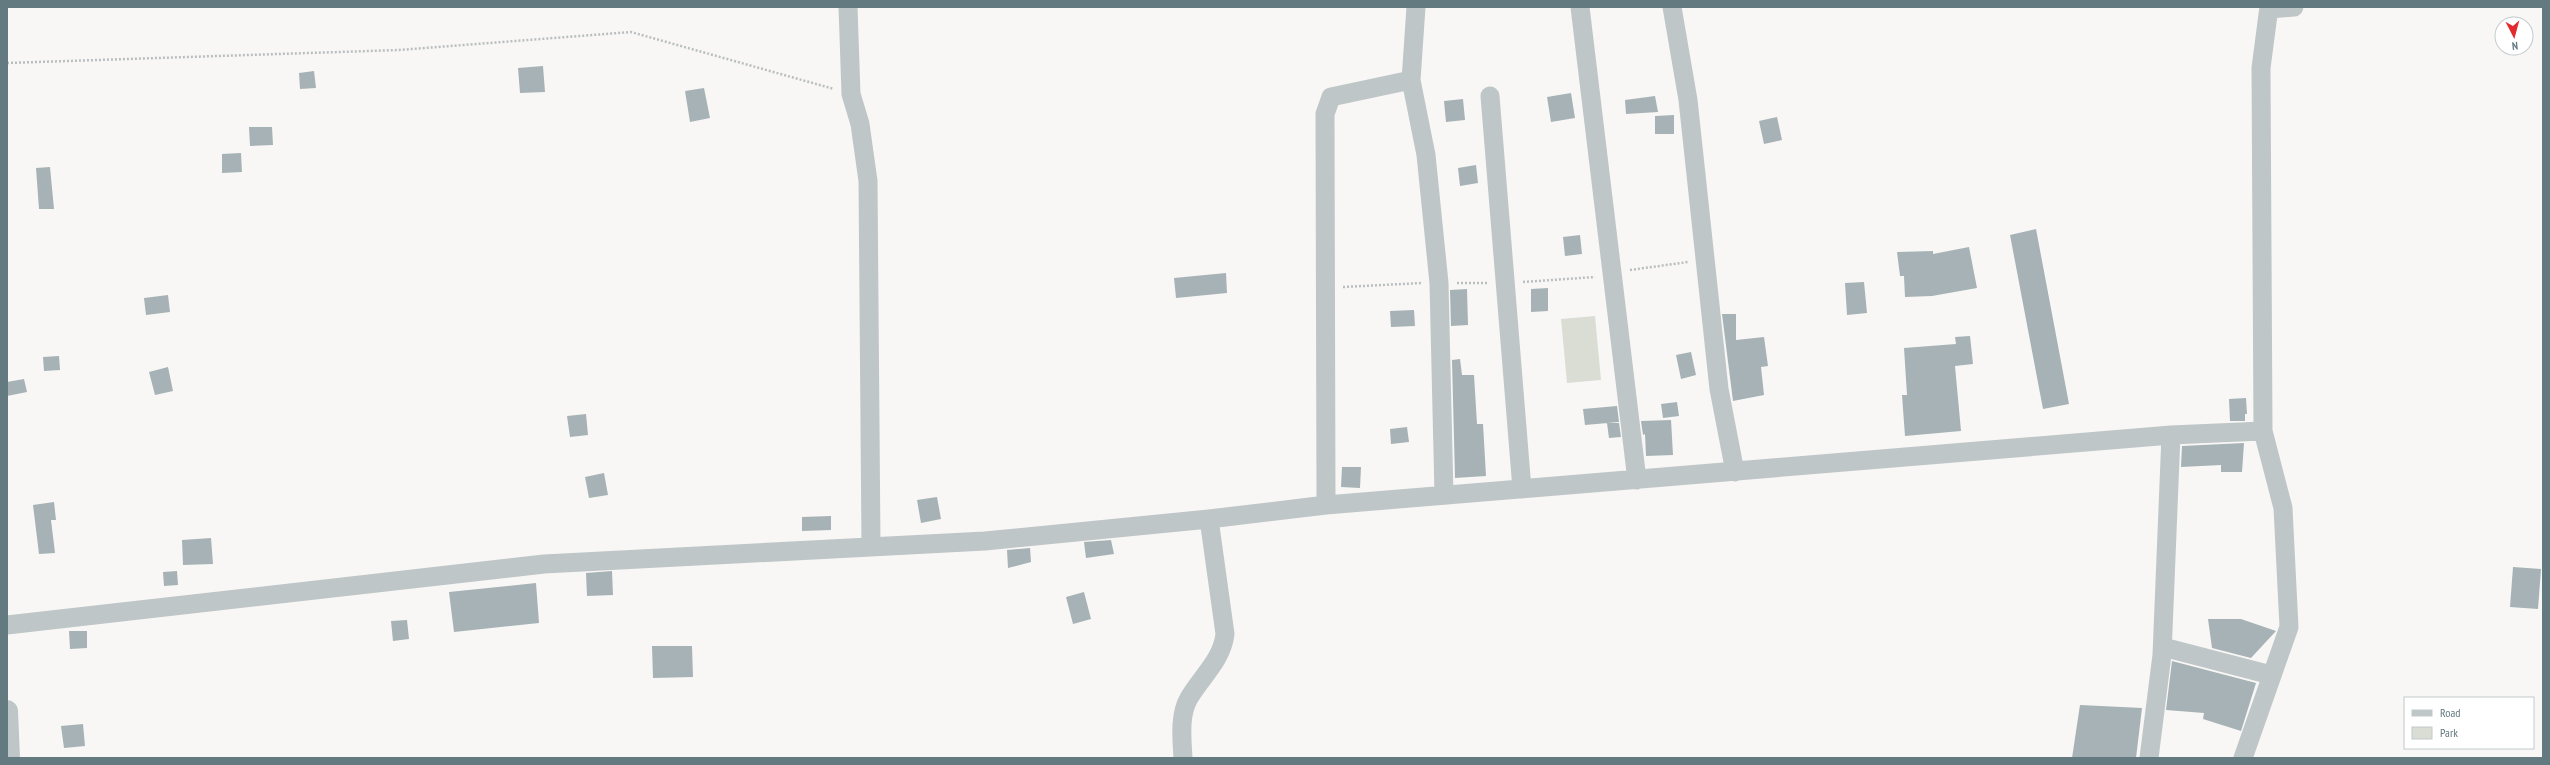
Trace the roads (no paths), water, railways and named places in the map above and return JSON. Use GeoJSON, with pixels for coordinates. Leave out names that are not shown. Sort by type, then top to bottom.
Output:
{"type":"FeatureCollection","features":[{"type":"Feature","properties":{"kind":"street"},"geometry":{"type":"LineString","coordinates":[[848,7],[851,94],[861,131],[868,181],[871,546]]}},
{"type":"Feature","properties":{"kind":"street"},"geometry":{"type":"LineString","coordinates":[[1416,7],[1411,80],[1426,155],[1439,283],[1444,495]]}},
{"type":"Feature","properties":{"kind":"street"},"geometry":{"type":"LineString","coordinates":[[1580,7],[1637,480]]}},
{"type":"Feature","properties":{"kind":"street"},"geometry":{"type":"LineString","coordinates":[[1672,7],[1688,100],[1719,389],[1735,472]]}},
{"type":"Feature","properties":{"kind":"street"},"geometry":{"type":"LineString","coordinates":[[2243,758],[2289,627],[2283,508],[2263,431],[2261,68],[2269,8],[2294,7]]}},
{"type":"Feature","properties":{"kind":"street"},"geometry":{"type":"LineString","coordinates":[[1326,504],[1325,114],[1331,97],[1411,80]]}},
{"type":"Feature","properties":{"kind":"street"},"geometry":{"type":"LineString","coordinates":[[1490,96],[1522,489]]}},
{"type":"Feature","properties":{"kind":"street"},"geometry":{"type":"LineString","coordinates":[[7,625],[544,564],[985,541],[1209,519],[1326,504],[1735,472],[2171,435],[2263,431]]}},
{"type":"Feature","properties":{"kind":"street"},"geometry":{"type":"LineString","coordinates":[[2149,758],[2163,647],[2171,435]]}},
{"type":"Feature","properties":{"kind":"street"},"geometry":{"type":"LineString","coordinates":[[1182,758],[1181,730],[1188,699],[1218,657],[1224,646],[1226,634],[1209,519]]}},
{"type":"Feature","properties":{"kind":"street"},"geometry":{"type":"LineString","coordinates":[[2163,647],[2272,675]]}},
{"type":"Feature","properties":{"kind":"street"},"geometry":{"type":"LineString","coordinates":[[7,712],[10,758]]}}]}
